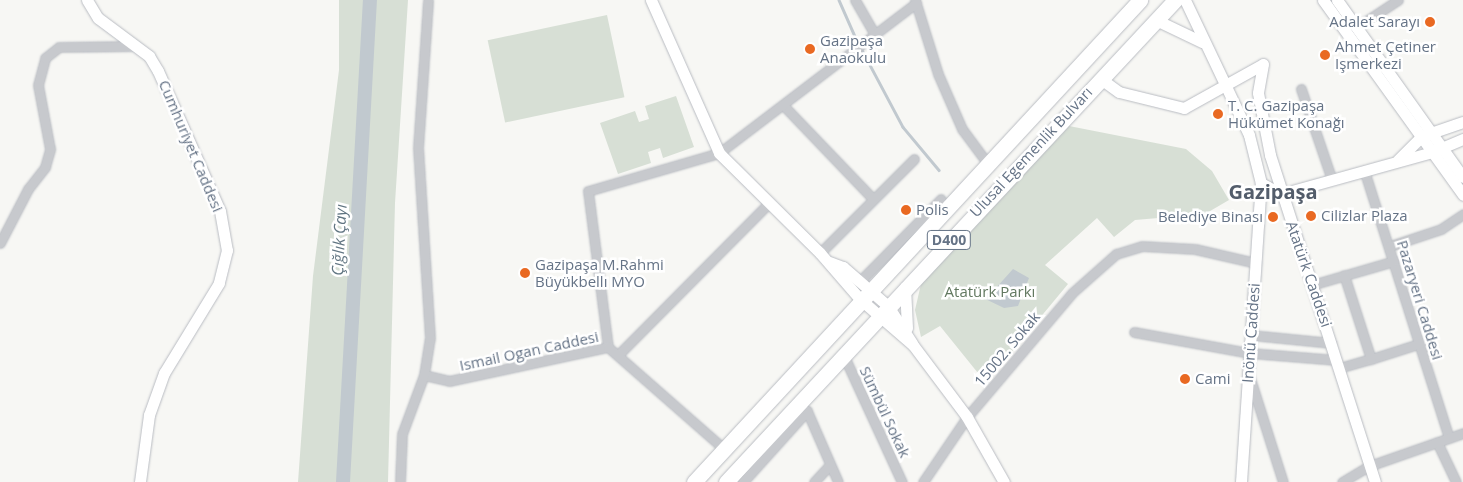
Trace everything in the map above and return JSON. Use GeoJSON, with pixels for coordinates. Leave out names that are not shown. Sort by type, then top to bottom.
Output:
{"type":"FeatureCollection","features":[{"type":"Feature","properties":{"kind":"highway","name":"Ulusal Egemenlik Bulvarı"},"geometry":{"type":"LineString","coordinates":[[694,482],[863,290],[988,164],[1140,0]]}},
{"type":"Feature","properties":{"kind":"highway","name":"Ulusal Egemenlik Bulvarı"},"geometry":{"type":"LineString","coordinates":[[735,480],[843,353],[1175,0]]}},
{"type":"Feature","properties":{"kind":"street","name":"Cumhuriyet Caddesi"},"geometry":{"type":"LineString","coordinates":[[87,0],[98,18],[149,56],[178,110],[220,211],[227,250],[219,283],[164,374],[149,415],[140,482]]}},
{"type":"Feature","properties":{"kind":"street"},"geometry":{"type":"LineString","coordinates":[[400,482],[404,421],[424,375],[430,338],[418,117],[428,0]]}},
{"type":"Feature","properties":{"kind":"street"},"geometry":{"type":"LineString","coordinates":[[651,0],[719,153],[767,205],[829,262],[863,290],[913,345],[967,417],[1004,482]]}},
{"type":"Feature","properties":{"kind":"street"},"geometry":{"type":"LineString","coordinates":[[855,0],[874,33]]}},
{"type":"Feature","properties":{"kind":"street","name":"Inönü Caddesi"},"geometry":{"type":"LineString","coordinates":[[1185,0],[1202,42],[1226,84],[1253,144],[1261,184],[1241,482]]}},
{"type":"Feature","properties":{"kind":"street"},"geometry":{"type":"LineString","coordinates":[[1323,0],[1463,195]]}},
{"type":"Feature","properties":{"kind":"street"},"geometry":{"type":"LineString","coordinates":[[1337,0],[1434,130],[1463,177]]}},
{"type":"Feature","properties":{"kind":"street"},"geometry":{"type":"LineString","coordinates":[[1356,27],[1398,0]]}},
{"type":"Feature","properties":{"kind":"street"},"geometry":{"type":"LineString","coordinates":[[608,347],[588,191],[719,153],[846,59],[874,33],[916,2],[938,74],[959,121],[988,164]]}},
{"type":"Feature","properties":{"kind":"street"},"geometry":{"type":"LineString","coordinates":[[1156,20],[1202,42]]}},
{"type":"Feature","properties":{"kind":"street"},"geometry":{"type":"LineString","coordinates":[[0,243],[28,188],[45,167],[50,149],[38,84],[45,58],[59,47],[83,44],[137,46]]}},
{"type":"Feature","properties":{"kind":"street","name":"Atatürk Caddesi"},"geometry":{"type":"LineString","coordinates":[[1226,84],[1263,64],[1258,93],[1281,194],[1315,284],[1375,482]]}},
{"type":"Feature","properties":{"kind":"street"},"geometry":{"type":"LineString","coordinates":[[1100,79],[1119,92],[1184,108],[1226,84]]}},
{"type":"Feature","properties":{"kind":"street"},"geometry":{"type":"LineString","coordinates":[[1301,89],[1332,180]]}},
{"type":"Feature","properties":{"kind":"street"},"geometry":{"type":"LineString","coordinates":[[783,105],[873,199]]}},
{"type":"Feature","properties":{"kind":"street"},"geometry":{"type":"LineString","coordinates":[[1398,160],[1422,136],[1434,130],[1463,122]]}},
{"type":"Feature","properties":{"kind":"street"},"geometry":{"type":"LineString","coordinates":[[1261,184],[1281,194],[1432,152],[1463,139]]}},
{"type":"Feature","properties":{"kind":"street"},"geometry":{"type":"LineString","coordinates":[[820,253],[914,159]]}},
{"type":"Feature","properties":{"kind":"street","name":"Pazaryeri Caddesi"},"geometry":{"type":"LineString","coordinates":[[1364,170],[1390,246],[1449,438]]}},
{"type":"Feature","properties":{"kind":"street"},"geometry":{"type":"LineString","coordinates":[[863,290],[941,199]]}},
{"type":"Feature","properties":{"kind":"street"},"geometry":{"type":"LineString","coordinates":[[618,355],[767,205]]}},
{"type":"Feature","properties":{"kind":"street"},"geometry":{"type":"LineString","coordinates":[[1390,246],[1441,229],[1463,214]]}},
{"type":"Feature","properties":{"kind":"street","name":"15002. Sokak"},"geometry":{"type":"LineString","coordinates":[[923,482],[967,417],[1072,293],[1116,254],[1142,246],[1195,249],[1256,263]]}},
{"type":"Feature","properties":{"kind":"street"},"geometry":{"type":"LineString","coordinates":[[1315,284],[1394,261]]}},
{"type":"Feature","properties":{"kind":"street"},"geometry":{"type":"LineString","coordinates":[[829,262],[863,290]]}},
{"type":"Feature","properties":{"kind":"street"},"geometry":{"type":"LineString","coordinates":[[1344,275],[1372,358]]}},
{"type":"Feature","properties":{"kind":"street"},"geometry":{"type":"LineString","coordinates":[[906,287],[907,328],[913,345]]}},
{"type":"Feature","properties":{"kind":"street"},"geometry":{"type":"LineString","coordinates":[[883,311],[907,328]]}},
{"type":"Feature","properties":{"kind":"street"},"geometry":{"type":"LineString","coordinates":[[1134,332],[1250,353],[1338,364],[1372,358],[1420,343]]}},
{"type":"Feature","properties":{"kind":"street"},"geometry":{"type":"LineString","coordinates":[[1251,335],[1332,343]]}},
{"type":"Feature","properties":{"kind":"street","name":"Ismail Ogan Caddesi"},"geometry":{"type":"LineString","coordinates":[[424,375],[449,381],[608,347],[724,449]]}},
{"type":"Feature","properties":{"kind":"street","name":"Sümbül Sokak"},"geometry":{"type":"LineString","coordinates":[[843,353],[902,482]]}},
{"type":"Feature","properties":{"kind":"street"},"geometry":{"type":"LineString","coordinates":[[1249,372],[1283,482]]}},
{"type":"Feature","properties":{"kind":"street"},"geometry":{"type":"LineString","coordinates":[[735,480],[807,411],[838,482]]}},
{"type":"Feature","properties":{"kind":"street"},"geometry":{"type":"LineString","coordinates":[[1342,482],[1369,466],[1463,432]]}},
{"type":"Feature","properties":{"kind":"street"},"geometry":{"type":"LineString","coordinates":[[1437,442],[1456,482]]}},
{"type":"Feature","properties":{"kind":"street"},"geometry":{"type":"LineString","coordinates":[[814,482],[830,465]]}},
{"type":"Feature","properties":{"kind":"green space"},"geometry":{"type":"Polygon","coordinates":[[[339,0],[408,0],[395,203],[388,482],[298,482],[313,276],[339,70],[339,0]]]}},
{"type":"Feature","properties":{"kind":"green space"},"geometry":{"type":"Polygon","coordinates":[[[607,15],[624,97],[505,123],[488,40],[607,15]]]}},
{"type":"Feature","properties":{"kind":"green space"},"geometry":{"type":"Polygon","coordinates":[[[676,96],[694,147],[663,158],[660,148],[648,152],[651,163],[618,174],[600,123],[635,111],[639,122],[649,119],[645,106],[676,96]]]}},
{"type":"Feature","properties":{"kind":"green space","name":"Atatürk Parkı"},"geometry":{"type":"Polygon","coordinates":[[[1069,126],[1186,149],[1212,171],[1229,200],[1205,214],[1135,220],[1114,237],[1097,218],[1045,265],[1068,284],[986,383],[940,326],[921,337],[915,310],[921,284],[1069,126]]]}},
{"type":"Feature","properties":{"kind":"shaded area"},"geometry":{"type":"Polygon","coordinates":[[[1013,269],[1029,278],[1018,306],[1004,308],[975,294],[982,288],[995,289],[1013,269]]]}},
{"type":"Feature","properties":{"kind":"waterway","name":"Çığlık Çayı"},"geometry":{"type":"LineString","coordinates":[[343,482],[370,0]]}},
{"type":"Feature","properties":{"kind":"waterway"},"geometry":{"type":"LineString","coordinates":[[839,0],[858,43]]}},
{"type":"Feature","properties":{"kind":"waterway"},"geometry":{"type":"LineString","coordinates":[[861,48],[903,127],[939,170]]}},
{"type":"Feature","properties":{"kind":"place","name":"Adalet Sarayı"},"geometry":{"type":"Point","coordinates":[1430,22]}},
{"type":"Feature","properties":{"kind":"place","name":"Gazipaşa Anaokulu"},"geometry":{"type":"Point","coordinates":[810,49]}},
{"type":"Feature","properties":{"kind":"place","name":"Ahmet Çetiner Işmerkezi"},"geometry":{"type":"Point","coordinates":[1325,55]}},
{"type":"Feature","properties":{"kind":"place","name":"T. C. Gazipaşa Hükümet Konağı"},"geometry":{"type":"Point","coordinates":[1218,114]}},
{"type":"Feature","properties":{"kind":"place","name":"Polis"},"geometry":{"type":"Point","coordinates":[906,210]}},
{"type":"Feature","properties":{"kind":"place","name":"Cilizlar Plaza"},"geometry":{"type":"Point","coordinates":[1311,216]}},
{"type":"Feature","properties":{"kind":"place","name":"Belediye Binası"},"geometry":{"type":"Point","coordinates":[1273,217]}},
{"type":"Feature","properties":{"kind":"place","name":"Gazipaşa M.Rahmi Büyükbellı MYO"},"geometry":{"type":"Point","coordinates":[525,273]}},
{"type":"Feature","properties":{"kind":"place","name":"Cami"},"geometry":{"type":"Point","coordinates":[1185,379]}},
{"type":"Feature","properties":{"kind":"district","name":"Gazipaşa"},"geometry":{"type":"Point","coordinates":[1273,191]}}]}
